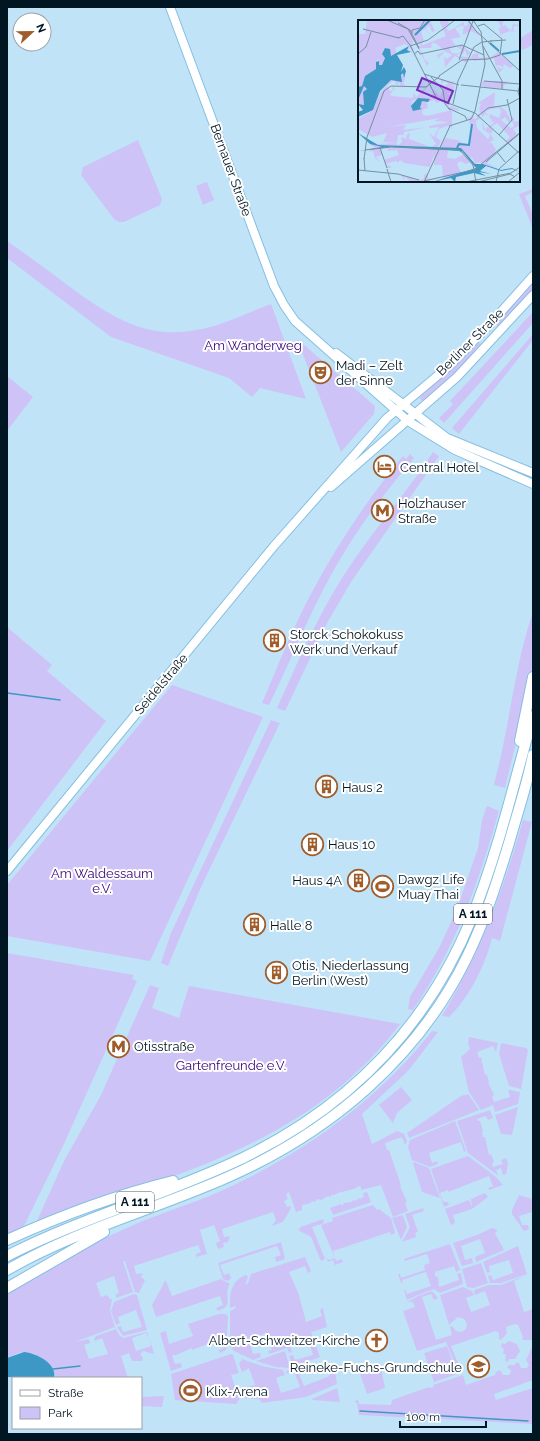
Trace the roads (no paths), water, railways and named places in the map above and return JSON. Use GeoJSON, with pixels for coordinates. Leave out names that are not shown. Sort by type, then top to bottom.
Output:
{"type":"FeatureCollection","features":[{"type":"Feature","properties":{"kind":"highway"},"geometry":{"type":"LineString","coordinates":[[517,773],[516,760],[533,677]]}},
{"type":"Feature","properties":{"kind":"highway","name":"A 111"},"geometry":{"type":"LineString","coordinates":[[7,1256],[82,1222],[215,1170],[284,1136],[328,1107],[364,1077],[405,1034],[425,1007],[441,982],[472,918],[506,815],[533,716]]}},
{"type":"Feature","properties":{"kind":"highway","name":"A 111"},"geometry":{"type":"LineString","coordinates":[[7,1270],[87,1233],[229,1177],[304,1136],[354,1100],[388,1069],[419,1033],[436,1010],[466,959],[490,901],[533,759]]}},
{"type":"Feature","properties":{"kind":"highway"},"geometry":{"type":"LineString","coordinates":[[7,1240],[49,1222],[106,1202],[158,1185],[215,1170]]}},
{"type":"Feature","properties":{"kind":"highway"},"geometry":{"type":"LineString","coordinates":[[7,1288],[132,1216]]}},
{"type":"Feature","properties":{"kind":"main road","name":"Bernauer Straße"},"geometry":{"type":"LineString","coordinates":[[170,7],[274,286],[286,309],[302,328],[408,421]]}},
{"type":"Feature","properties":{"kind":"main road","name":"Berliner Straße"},"geometry":{"type":"LineString","coordinates":[[395,411],[449,366],[491,323],[533,276]]}},
{"type":"Feature","properties":{"kind":"main road","name":"Berliner Straße"},"geometry":{"type":"LineString","coordinates":[[408,421],[457,377],[533,295]]}},
{"type":"Feature","properties":{"kind":"main road","name":"Bernauer Straße"},"geometry":{"type":"LineString","coordinates":[[302,328],[416,414]]}},
{"type":"Feature","properties":{"kind":"main road","name":"Seidelstraße"},"geometry":{"type":"LineString","coordinates":[[7,871],[274,546],[317,499],[349,460],[395,411]]}},
{"type":"Feature","properties":{"kind":"main road"},"geometry":{"type":"LineString","coordinates":[[416,414],[452,441],[533,472]]}},
{"type":"Feature","properties":{"kind":"main road"},"geometry":{"type":"LineString","coordinates":[[408,421],[455,450],[533,484]]}},
{"type":"Feature","properties":{"kind":"main road","name":"Seidelstraße"},"geometry":{"type":"LineString","coordinates":[[317,499],[408,421]]}},
{"type":"Feature","properties":{"kind":"water"},"geometry":{"type":"Polygon","coordinates":[[[24,1352],[34,1354],[49,1363],[54,1373],[54,1377],[7,1377],[7,1358],[24,1352]]]}},
{"type":"Feature","properties":{"kind":"waterway"},"geometry":{"type":"LineString","coordinates":[[7,693],[60,700]]}},
{"type":"Feature","properties":{"kind":"waterway"},"geometry":{"type":"LineString","coordinates":[[53,1369],[80,1366]]}},
{"type":"Feature","properties":{"kind":"waterway"},"geometry":{"type":"LineString","coordinates":[[360,1411],[528,1421]]}},
{"type":"Feature","properties":{"kind":"place","name":"Madi – Zelt der Sinne"},"geometry":{"type":"Point","coordinates":[321,372]}},
{"type":"Feature","properties":{"kind":"place","name":"Central Hotel"},"geometry":{"type":"Point","coordinates":[385,467]}},
{"type":"Feature","properties":{"kind":"place","name":"Holzhauser Straße"},"geometry":{"type":"Point","coordinates":[382,510]}},
{"type":"Feature","properties":{"kind":"place","name":"Storck Schokokuss Werk und Verkauf"},"geometry":{"type":"Point","coordinates":[275,641]}},
{"type":"Feature","properties":{"kind":"place","name":"Haus 2"},"geometry":{"type":"Point","coordinates":[327,787]}},
{"type":"Feature","properties":{"kind":"place","name":"Haus 10"},"geometry":{"type":"Point","coordinates":[313,844]}},
{"type":"Feature","properties":{"kind":"place","name":"Haus 4A"},"geometry":{"type":"Point","coordinates":[358,880]}},
{"type":"Feature","properties":{"kind":"place","name":"Dawgz Life Muay Thai"},"geometry":{"type":"Point","coordinates":[382,886]}},
{"type":"Feature","properties":{"kind":"place","name":"Halle 8"},"geometry":{"type":"Point","coordinates":[254,925]}},
{"type":"Feature","properties":{"kind":"place","name":"Otis, Niederlassung Berlin (West)"},"geometry":{"type":"Point","coordinates":[276,972]}},
{"type":"Feature","properties":{"kind":"place","name":"Otisstraße"},"geometry":{"type":"Point","coordinates":[118,1046]}},
{"type":"Feature","properties":{"kind":"place","name":"Albert-Schweitzer-Kirche"},"geometry":{"type":"Point","coordinates":[376,1340]}},
{"type":"Feature","properties":{"kind":"place","name":"Reineke-Fuchs-Grundschule"},"geometry":{"type":"Point","coordinates":[478,1367]}},
{"type":"Feature","properties":{"kind":"place","name":"Klix-Arena"},"geometry":{"type":"Point","coordinates":[191,1391]}},
{"type":"Feature","properties":{"kind":"park label","name":"Am Wanderweg"},"geometry":{"type":"Point","coordinates":[253,345]}},
{"type":"Feature","properties":{"kind":"park label","name":"Am Waldessaum e.V."},"geometry":{"type":"Point","coordinates":[102,880]}},
{"type":"Feature","properties":{"kind":"park label","name":"Gartenfreunde e.V."},"geometry":{"type":"Point","coordinates":[231,1065]}}]}
